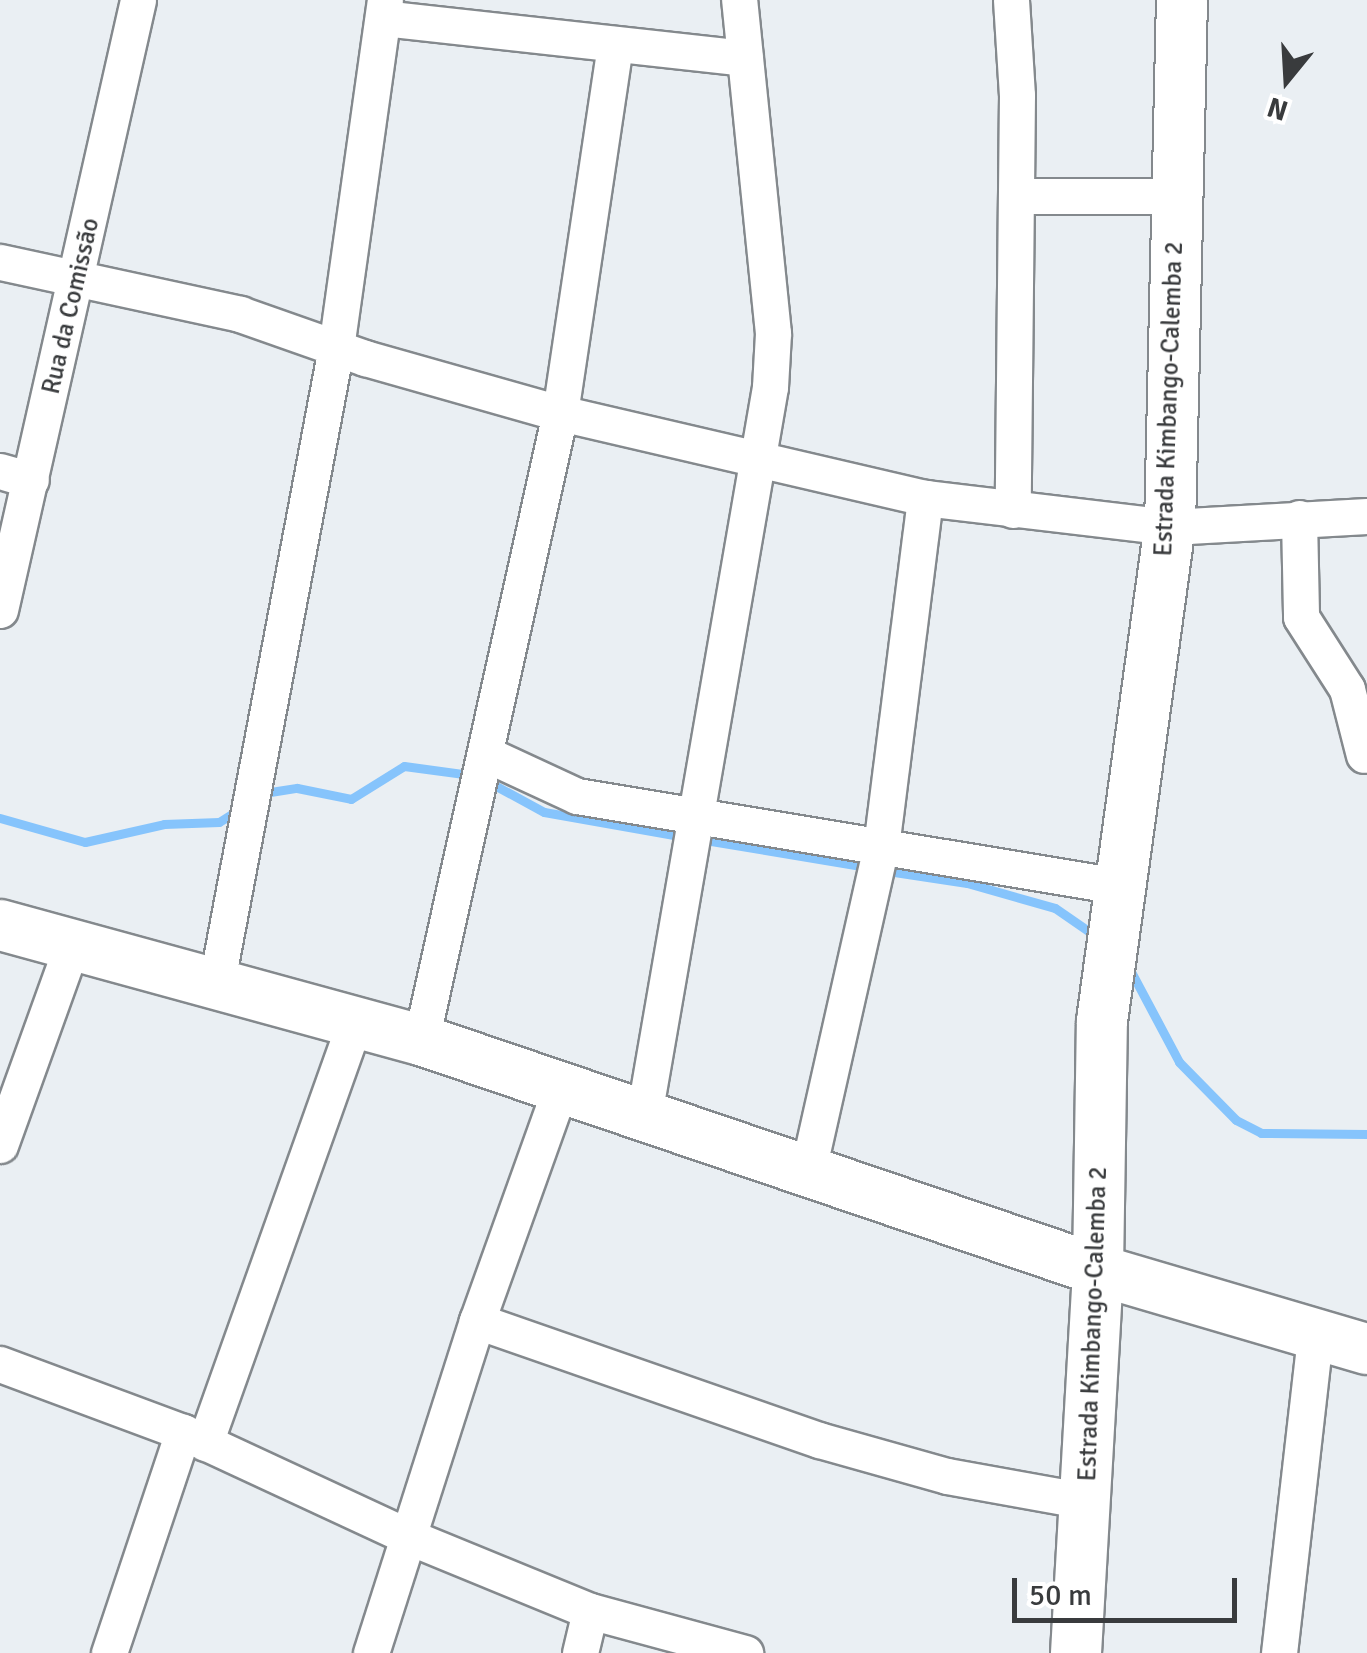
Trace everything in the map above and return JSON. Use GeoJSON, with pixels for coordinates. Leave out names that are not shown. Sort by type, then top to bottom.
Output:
{"type":"FeatureCollection","features":[{"type":"Feature","properties":{"kind":"main road","name":"Estrada Kimbango-Calemba 2"},"geometry":{"type":"LineString","coordinates":[[1076,1653],[1098,1270],[1104,995],[1170,528],[1174,196],[1182,0]]}},
{"type":"Feature","properties":{"kind":"main road"},"geometry":{"type":"LineString","coordinates":[[0,925],[421,1040],[1098,1270],[1315,1338],[1367,1349]]}},
{"type":"Feature","properties":{"kind":"street","name":"Rua da Comissão"},"geometry":{"type":"LineString","coordinates":[[0,610],[16,476],[78,280],[138,0]]}},
{"type":"Feature","properties":{"kind":"street"},"geometry":{"type":"LineString","coordinates":[[644,1116],[758,460],[773,333],[739,0]]}},
{"type":"Feature","properties":{"kind":"street"},"geometry":{"type":"LineString","coordinates":[[1011,0],[1016,196],[1013,510]]}},
{"type":"Feature","properties":{"kind":"street"},"geometry":{"type":"LineString","coordinates":[[216,986],[336,348],[384,9],[615,44],[745,58]]}},
{"type":"Feature","properties":{"kind":"street"},"geometry":{"type":"LineString","coordinates":[[421,1040],[560,413],[615,44]]}},
{"type":"Feature","properties":{"kind":"street"},"geometry":{"type":"LineString","coordinates":[[1016,196],[1174,196]]}},
{"type":"Feature","properties":{"kind":"street"},"geometry":{"type":"LineString","coordinates":[[0,262],[240,314],[336,348],[560,413],[925,498],[1170,528],[1367,516]]}},
{"type":"Feature","properties":{"kind":"street"},"geometry":{"type":"LineString","coordinates":[[808,1170],[881,847],[925,498]]}},
{"type":"Feature","properties":{"kind":"street"},"geometry":{"type":"LineString","coordinates":[[1299,518],[1301,617],[1347,689],[1364,756]]}},
{"type":"Feature","properties":{"kind":"street"},"geometry":{"type":"LineString","coordinates":[[486,754],[577,796],[881,847],[1116,901]]}},
{"type":"Feature","properties":{"kind":"street"},"geometry":{"type":"LineString","coordinates":[[0,1145],[72,945]]}},
{"type":"Feature","properties":{"kind":"street"},"geometry":{"type":"LineString","coordinates":[[109,1653],[354,1024]]}},
{"type":"Feature","properties":{"kind":"street"},"geometry":{"type":"LineString","coordinates":[[371,1653],[477,1321],[562,1087]]}},
{"type":"Feature","properties":{"kind":"street"},"geometry":{"type":"LineString","coordinates":[[477,1321],[819,1440],[947,1476],[1086,1501]]}},
{"type":"Feature","properties":{"kind":"street"},"geometry":{"type":"LineString","coordinates":[[1279,1653],[1315,1338]]}},
{"type":"Feature","properties":{"kind":"street"},"geometry":{"type":"LineString","coordinates":[[0,1364],[194,1438],[407,1536],[590,1611],[745,1653]]}},
{"type":"Feature","properties":{"kind":"street"},"geometry":{"type":"LineString","coordinates":[[580,1653],[590,1611]]}},
{"type":"Feature","properties":{"kind":"waterway"},"geometry":{"type":"LineString","coordinates":[[264,793],[297,788],[351,799],[404,766],[471,775]]}},
{"type":"Feature","properties":{"kind":"waterway"},"geometry":{"type":"LineString","coordinates":[[485,780],[544,812],[684,837]]}},
{"type":"Feature","properties":{"kind":"waterway"},"geometry":{"type":"LineString","coordinates":[[0,818],[85,842],[164,824],[219,822],[238,810]]}},
{"type":"Feature","properties":{"kind":"waterway"},"geometry":{"type":"LineString","coordinates":[[699,839],[866,867]]}},
{"type":"Feature","properties":{"kind":"waterway"},"geometry":{"type":"LineString","coordinates":[[881,870],[967,883],[1055,908],[1097,937]]}},
{"type":"Feature","properties":{"kind":"waterway"},"geometry":{"type":"LineString","coordinates":[[1127,964],[1179,1062],[1236,1120],[1261,1133],[1367,1134]]}}]}
